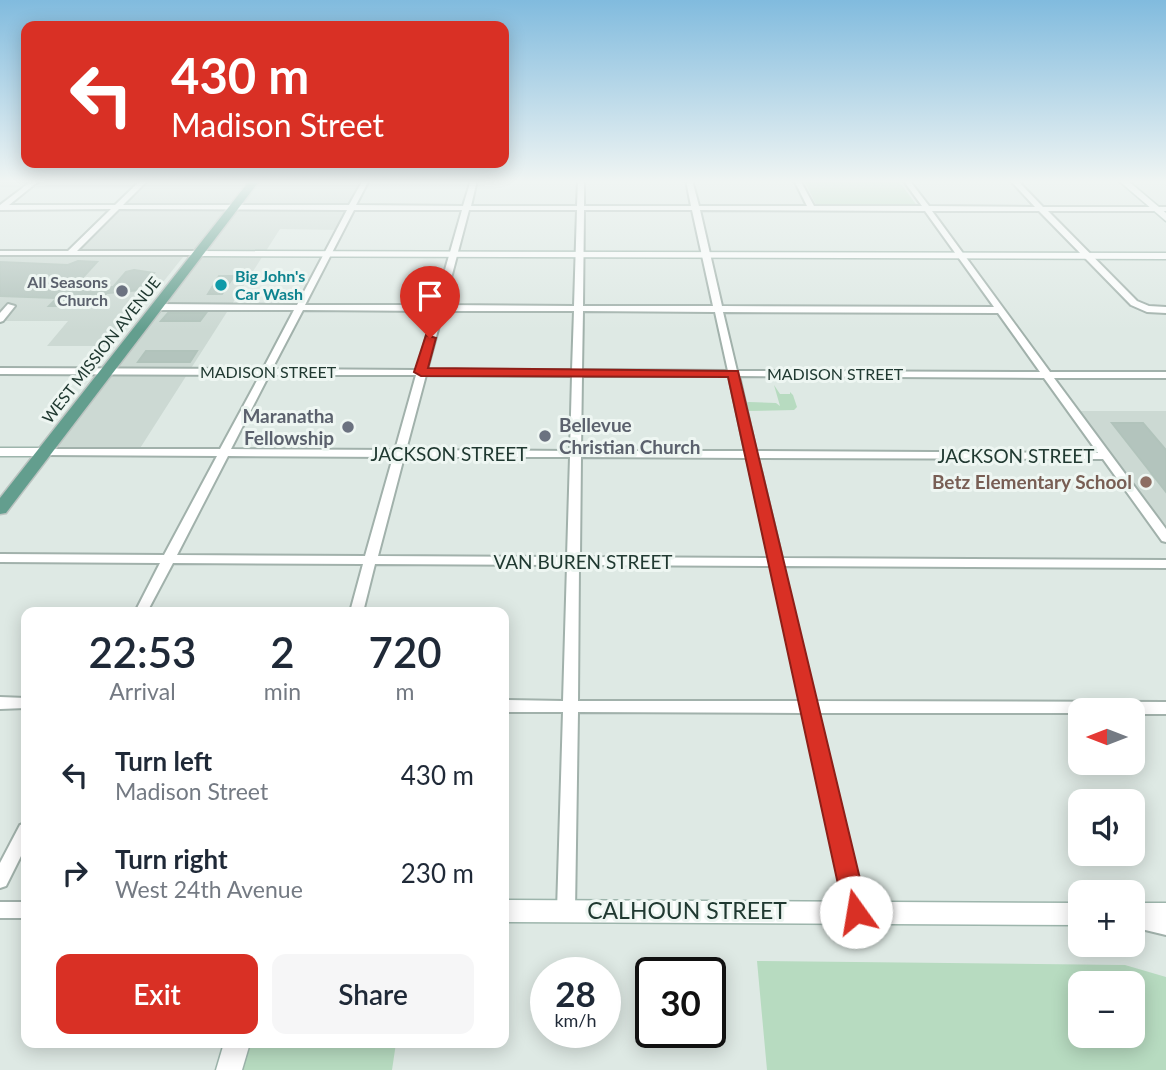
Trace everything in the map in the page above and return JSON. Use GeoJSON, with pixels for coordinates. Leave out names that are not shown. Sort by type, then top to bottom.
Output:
{"type":"FeatureCollection","features":[{"type":"Feature","properties":{"kind":"main road","name":"WEST MISSION AVENUE"},"geometry":{"type":"LineString","coordinates":[[0,509],[216,230]]}},
{"type":"Feature","properties":{"kind":"street"},"geometry":{"type":"LineString","coordinates":[[70,253],[94,230]]}},
{"type":"Feature","properties":{"kind":"street"},"geometry":{"type":"LineString","coordinates":[[144,607],[339,230]]}},
{"type":"Feature","properties":{"kind":"street"},"geometry":{"type":"LineString","coordinates":[[357,607],[460,230]]}},
{"type":"Feature","properties":{"kind":"street"},"geometry":{"type":"LineString","coordinates":[[566,911],[580,230]]}},
{"type":"Feature","properties":{"kind":"street"},"geometry":{"type":"LineString","coordinates":[[701,230],[856,912]]}},
{"type":"Feature","properties":{"kind":"street"},"geometry":{"type":"LineString","coordinates":[[943,230],[1166,538]]}},
{"type":"Feature","properties":{"kind":"street"},"geometry":{"type":"LineString","coordinates":[[1062,230],[1139,307],[1166,310]]}},
{"type":"Feature","properties":{"kind":"street"},"geometry":{"type":"LineString","coordinates":[[0,253],[1166,256]]}},
{"type":"Feature","properties":{"kind":"street"},"geometry":{"type":"LineString","coordinates":[[0,306],[11,306],[0,319]]}},
{"type":"Feature","properties":{"kind":"street"},"geometry":{"type":"LineString","coordinates":[[156,307],[1000,310]]}},
{"type":"Feature","properties":{"kind":"street","name":"MADISON STREET"},"geometry":{"type":"LineString","coordinates":[[0,371],[1166,374]]}},
{"type":"Feature","properties":{"kind":"street","name":"JACKSON STREET"},"geometry":{"type":"LineString","coordinates":[[0,452],[1108,456]]}},
{"type":"Feature","properties":{"kind":"street","name":"VAN BUREN STREET"},"geometry":{"type":"LineString","coordinates":[[0,558],[1166,564]]}},
{"type":"Feature","properties":{"kind":"street"},"geometry":{"type":"LineString","coordinates":[[0,702],[21,703]]}},
{"type":"Feature","properties":{"kind":"street"},"geometry":{"type":"LineString","coordinates":[[509,706],[1166,708]]}},
{"type":"Feature","properties":{"kind":"street"},"geometry":{"type":"LineString","coordinates":[[0,880],[21,840]]}},
{"type":"Feature","properties":{"kind":"street"},"geometry":{"type":"LineString","coordinates":[[0,910],[21,910]]}},
{"type":"Feature","properties":{"kind":"street","name":"CALHOUN STREET"},"geometry":{"type":"LineString","coordinates":[[509,911],[1068,914]]}},
{"type":"Feature","properties":{"kind":"street"},"geometry":{"type":"LineString","coordinates":[[1145,914],[1166,914]]}},
{"type":"Feature","properties":{"kind":"street"},"geometry":{"type":"LineString","coordinates":[[1145,922],[1166,927]]}},
{"type":"Feature","properties":{"kind":"street"},"geometry":{"type":"LineString","coordinates":[[229,1070],[236,1048]]}},
{"type":"Feature","properties":{"kind":"shaded area"},"geometry":{"type":"Polygon","coordinates":[[[93,230],[279,230],[137,453],[56,448],[198,253],[70,253],[93,230]]]}},
{"type":"Feature","properties":{"kind":"shaded area"},"geometry":{"type":"Polygon","coordinates":[[[0,257],[183,257],[112,346],[47,346],[68,321],[0,321],[0,257]]]}},
{"type":"Feature","properties":{"kind":"shaded area","name":"Betz Elementary School"},"geometry":{"type":"Polygon","coordinates":[[[1074,411],[1166,411],[1166,538],[1074,411]]]}},
{"type":"Feature","properties":{"kind":"green space"},"geometry":{"type":"Polygon","coordinates":[[[774,385],[780,394],[790,392],[793,395],[797,407],[794,410],[747,411],[745,403],[749,402],[776,403],[780,406],[774,385]]]}},
{"type":"Feature","properties":{"kind":"green space"},"geometry":{"type":"Polygon","coordinates":[[[757,961],[1125,965],[1166,977],[1166,1070],[767,1070],[757,961]]]}},
{"type":"Feature","properties":{"kind":"green space"},"geometry":{"type":"Polygon","coordinates":[[[249,1048],[395,1048],[392,1070],[243,1070],[249,1048]]]}},
{"type":"Feature","properties":{"kind":"building"},"geometry":{"type":"Polygon","coordinates":[[[78,261],[97,262],[74,287],[112,287],[104,296],[94,296],[86,306],[49,306],[57,298],[0,296],[0,262],[68,265],[78,261]]]}},
{"type":"Feature","properties":{"kind":"building"},"geometry":{"type":"Polygon","coordinates":[[[134,270],[154,273],[140,290],[108,293],[126,272],[134,270]]]}},
{"type":"Feature","properties":{"kind":"building","name":"Big John's Car Wash"},"geometry":{"type":"Polygon","coordinates":[[[219,276],[234,276],[222,294],[208,294],[219,276]]]}},
{"type":"Feature","properties":{"kind":"building"},"geometry":{"type":"Polygon","coordinates":[[[168,313],[206,313],[200,321],[161,321],[168,313]]]}},
{"type":"Feature","properties":{"kind":"building"},"geometry":{"type":"Polygon","coordinates":[[[146,351],[197,351],[190,362],[138,362],[146,351]]]}},
{"type":"Feature","properties":{"kind":"building","name":"Betz Elementary School"},"geometry":{"type":"Polygon","coordinates":[[[1112,423],[1143,423],[1166,450],[1166,492],[1112,423]]]}},
{"type":"Feature","properties":{"kind":"place","name":"Big John's Car Wash"},"geometry":{"type":"Point","coordinates":[221,285]}},
{"type":"Feature","properties":{"kind":"place","name":"All Seasons Church"},"geometry":{"type":"Point","coordinates":[122,291]}},
{"type":"Feature","properties":{"kind":"place","name":"Maranatha Fellowship"},"geometry":{"type":"Point","coordinates":[348,427]}},
{"type":"Feature","properties":{"kind":"place","name":"Bellevue Christian Church"},"geometry":{"type":"Point","coordinates":[545,436]}},
{"type":"Feature","properties":{"kind":"place","name":"Betz Elementary School"},"geometry":{"type":"Point","coordinates":[1146,482]}},
{"type":"Feature","properties":{"kind":"route"},"geometry":{"type":"LineString","coordinates":[[430,338],[421,372],[733,374],[856,912]]}}]}
